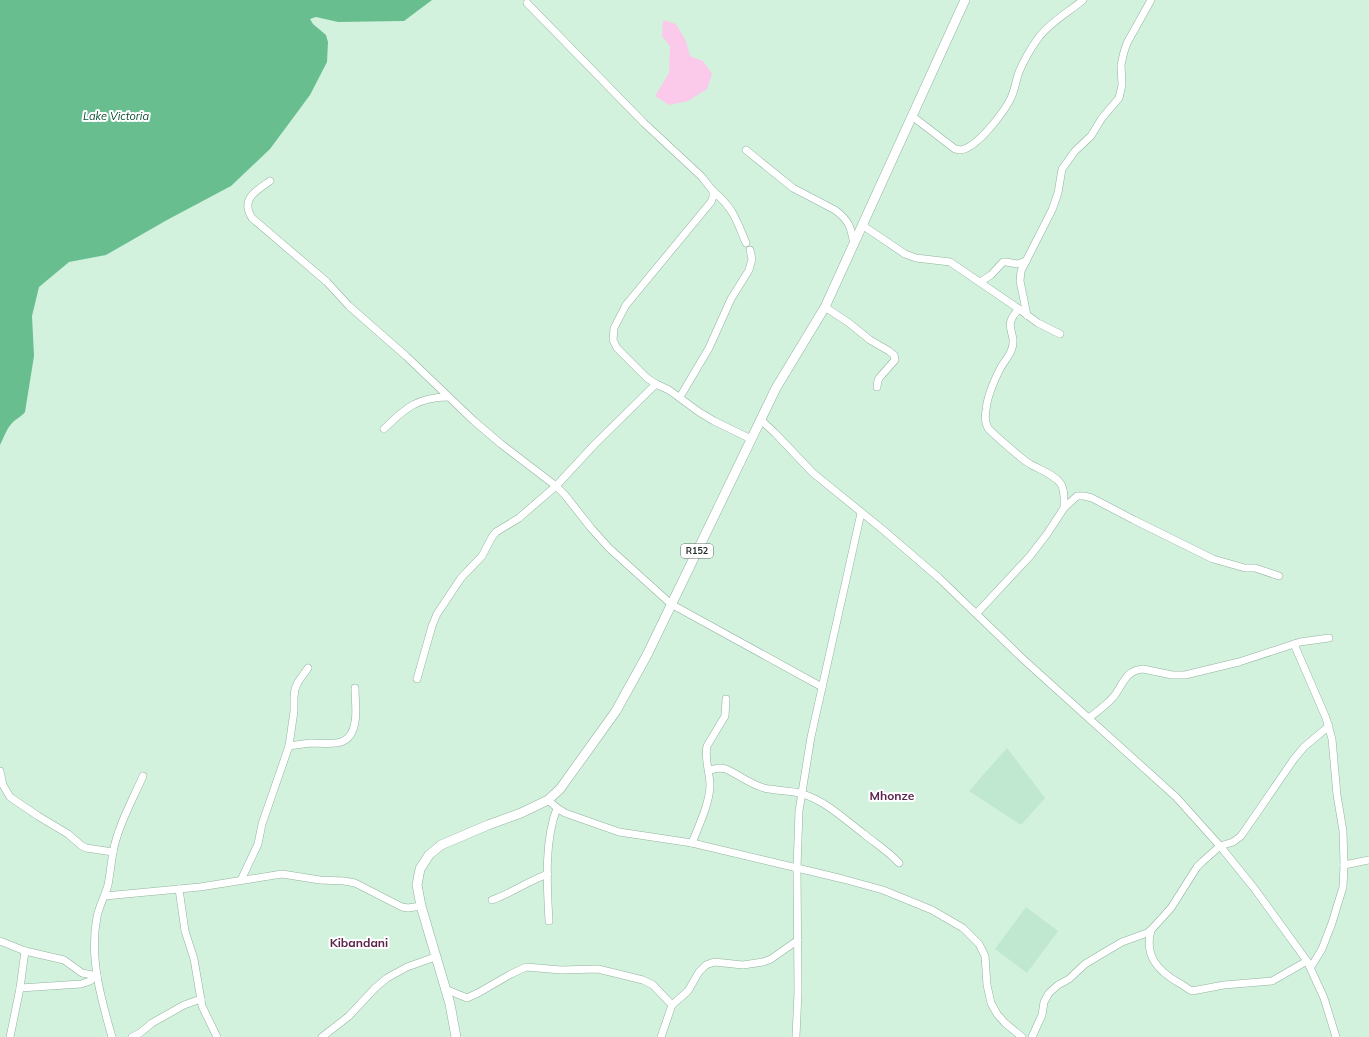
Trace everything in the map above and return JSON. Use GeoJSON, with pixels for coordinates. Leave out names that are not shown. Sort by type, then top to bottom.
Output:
{"type":"FeatureCollection","features":[{"type":"Feature","properties":{"kind":"main road","name":"R152"},"geometry":{"type":"LineString","coordinates":[[456,1037],[450,1004],[421,906],[417,885],[420,869],[429,855],[441,845],[521,813],[548,800],[560,789],[616,711],[647,655],[751,439],[787,368],[825,307],[965,0]]}},
{"type":"Feature","properties":{"kind":"street"},"geometry":{"type":"LineString","coordinates":[[912,116],[955,149],[961,150],[972,144],[982,136],[1006,106],[1016,86],[1019,72],[1038,38],[1047,28],[1083,0]]}},
{"type":"Feature","properties":{"kind":"street"},"geometry":{"type":"LineString","coordinates":[[1027,315],[1020,281],[1021,271],[1052,210],[1058,193],[1062,169],[1075,151],[1091,136],[1102,118],[1119,98],[1122,85],[1121,65],[1124,52],[1130,37],[1151,0]]}},
{"type":"Feature","properties":{"kind":"street"},"geometry":{"type":"LineString","coordinates":[[527,3],[644,123],[721,198],[733,212],[748,247],[752,258],[749,270],[730,299],[709,348],[680,397]]}},
{"type":"Feature","properties":{"kind":"street"},"geometry":{"type":"LineString","coordinates":[[746,150],[793,188],[841,214],[850,226],[854,245]]}},
{"type":"Feature","properties":{"kind":"street"},"geometry":{"type":"LineString","coordinates":[[270,181],[250,197],[248,207],[252,218],[327,282],[349,306],[406,356],[474,421],[501,444],[556,486],[609,548],[671,604],[822,687]]}},
{"type":"Feature","properties":{"kind":"street"},"geometry":{"type":"LineString","coordinates":[[713,191],[713,196],[710,202],[626,306],[614,328],[613,340],[617,348],[637,369],[656,384],[680,397],[699,412],[751,439]]}},
{"type":"Feature","properties":{"kind":"street"},"geometry":{"type":"LineString","coordinates":[[862,225],[905,254],[916,258],[950,262],[1027,315],[1060,334]]}},
{"type":"Feature","properties":{"kind":"street"},"geometry":{"type":"LineString","coordinates":[[980,282],[991,275],[1003,262],[1018,264],[1026,261]]}},
{"type":"Feature","properties":{"kind":"street"},"geometry":{"type":"LineString","coordinates":[[825,307],[849,323],[866,337],[894,355],[895,360],[878,380],[877,387]]}},
{"type":"Feature","properties":{"kind":"street"},"geometry":{"type":"LineString","coordinates":[[1019,309],[1010,320],[1012,348],[1000,370],[988,401],[986,409],[986,423],[993,434],[1022,458],[1060,482],[1063,489],[1064,508]]}},
{"type":"Feature","properties":{"kind":"street"},"geometry":{"type":"LineString","coordinates":[[417,679],[432,626],[437,614],[461,578],[477,562],[496,532],[519,518],[556,486],[595,444],[656,384]]}},
{"type":"Feature","properties":{"kind":"street"},"geometry":{"type":"LineString","coordinates":[[384,428],[417,402],[429,398],[448,397]]}},
{"type":"Feature","properties":{"kind":"street"},"geometry":{"type":"LineString","coordinates":[[761,420],[813,473],[939,578],[1023,659],[1176,797],[1220,846],[1254,888],[1309,964],[1324,998],[1336,1037]]}},
{"type":"Feature","properties":{"kind":"street"},"geometry":{"type":"LineString","coordinates":[[976,613],[1030,556],[1064,508],[1077,496],[1092,498],[1213,559],[1245,568],[1255,568],[1279,576]]}},
{"type":"Feature","properties":{"kind":"street"},"geometry":{"type":"LineString","coordinates":[[796,1037],[798,992],[797,868],[799,811],[811,737],[861,513]]}},
{"type":"Feature","properties":{"kind":"street"},"geometry":{"type":"LineString","coordinates":[[1089,718],[1115,695],[1128,675],[1138,669],[1172,675],[1185,675],[1239,662],[1294,644],[1329,638]]}},
{"type":"Feature","properties":{"kind":"street"},"geometry":{"type":"LineString","coordinates":[[1151,930],[1149,937],[1150,950],[1156,964],[1166,975],[1192,991],[1224,985],[1272,981],[1309,964],[1322,949],[1343,887],[1344,864],[1342,820],[1337,795],[1333,745],[1328,726],[1294,644]]}},
{"type":"Feature","properties":{"kind":"street"},"geometry":{"type":"LineString","coordinates":[[241,880],[258,844],[262,824],[289,746],[294,711],[295,689],[308,668]]}},
{"type":"Feature","properties":{"kind":"street"},"geometry":{"type":"LineString","coordinates":[[289,746],[310,743],[337,744],[344,742],[350,736],[355,723],[355,688]]}},
{"type":"Feature","properties":{"kind":"street"},"geometry":{"type":"LineString","coordinates":[[692,843],[708,798],[710,788],[706,751],[725,716],[726,699]]}},
{"type":"Feature","properties":{"kind":"street"},"geometry":{"type":"LineString","coordinates":[[1032,1037],[1042,1015],[1044,1002],[1049,993],[1058,984],[1069,979],[1085,964],[1110,948],[1151,930],[1171,908],[1197,868],[1220,846],[1233,842],[1242,836],[1294,759],[1304,747],[1328,726]]}},
{"type":"Feature","properties":{"kind":"street"},"geometry":{"type":"LineString","coordinates":[[709,770],[726,769],[755,785],[776,791],[802,794],[817,800],[836,811],[886,850],[899,863]]}},
{"type":"Feature","properties":{"kind":"street"},"geometry":{"type":"LineString","coordinates":[[0,771],[5,791],[17,802],[68,834],[82,846],[86,848],[113,852]]}},
{"type":"Feature","properties":{"kind":"street"},"geometry":{"type":"LineString","coordinates":[[112,1037],[96,976],[96,926],[99,908],[105,896],[113,852],[121,825],[144,776]]}},
{"type":"Feature","properties":{"kind":"street"},"geometry":{"type":"LineString","coordinates":[[548,800],[565,813],[620,832],[692,843],[797,868],[883,890],[932,910],[963,928],[979,944],[985,956],[987,985],[991,1003],[997,1014],[1005,1023],[1022,1037]]}},
{"type":"Feature","properties":{"kind":"street"},"geometry":{"type":"LineString","coordinates":[[548,921],[550,830],[557,808]]}},
{"type":"Feature","properties":{"kind":"street"},"geometry":{"type":"LineString","coordinates":[[1344,864],[1369,860]]}},
{"type":"Feature","properties":{"kind":"street"},"geometry":{"type":"LineString","coordinates":[[105,896],[212,886],[282,874],[320,880],[344,881],[364,886],[402,907],[408,908],[421,906]]}},
{"type":"Feature","properties":{"kind":"street"},"geometry":{"type":"LineString","coordinates":[[492,900],[508,894],[548,874]]}},
{"type":"Feature","properties":{"kind":"street"},"geometry":{"type":"LineString","coordinates":[[179,889],[185,931],[194,959],[201,999],[205,1013],[217,1037]]}},
{"type":"Feature","properties":{"kind":"street"},"geometry":{"type":"LineString","coordinates":[[661,1037],[672,1005],[688,991],[699,972],[706,965],[714,962],[743,965],[763,962],[771,959],[798,940]]}},
{"type":"Feature","properties":{"kind":"street"},"geometry":{"type":"LineString","coordinates":[[0,941],[25,951],[64,960],[82,973],[96,976]]}},
{"type":"Feature","properties":{"kind":"street"},"geometry":{"type":"LineString","coordinates":[[10,1037],[20,988],[25,951]]}},
{"type":"Feature","properties":{"kind":"street"},"geometry":{"type":"LineString","coordinates":[[322,1037],[349,1016],[375,988],[387,978],[407,967],[435,957]]}},
{"type":"Feature","properties":{"kind":"street"},"geometry":{"type":"LineString","coordinates":[[445,989],[467,998],[526,967],[561,970],[598,969],[643,980],[653,985],[672,1005]]}},
{"type":"Feature","properties":{"kind":"street"},"geometry":{"type":"LineString","coordinates":[[20,988],[81,984],[90,981],[96,976]]}},
{"type":"Feature","properties":{"kind":"street"},"geometry":{"type":"LineString","coordinates":[[132,1037],[140,1033],[152,1023],[184,1005],[201,999]]}},
{"type":"Feature","properties":{"kind":"shaded area"},"geometry":{"type":"Polygon","coordinates":[[[663,20],[676,24],[686,41],[690,56],[703,61],[712,74],[707,89],[688,101],[669,105],[655,96],[669,73],[670,47],[662,36],[663,20]]]}},
{"type":"Feature","properties":{"kind":"shaded area"},"geometry":{"type":"Polygon","coordinates":[[[1007,748],[1045,798],[1021,825],[969,791],[1007,748]]]}},
{"type":"Feature","properties":{"kind":"shaded area"},"geometry":{"type":"Polygon","coordinates":[[[1026,907],[1058,931],[1027,973],[995,949],[1026,907]]]}},
{"type":"Feature","properties":{"kind":"water","name":"Lake Victoria"},"geometry":{"type":"Polygon","coordinates":[[[0,0],[432,0],[404,21],[338,22],[316,17],[310,19],[313,24],[326,35],[328,42],[327,62],[310,95],[270,149],[231,186],[106,255],[69,262],[39,287],[32,316],[34,356],[25,412],[11,424],[0,445],[0,0]]]}},
{"type":"Feature","properties":{"kind":"district","name":"Mhonze"},"geometry":{"type":"Point","coordinates":[892,796]}},
{"type":"Feature","properties":{"kind":"district","name":"Kibandani"},"geometry":{"type":"Point","coordinates":[359,943]}}]}
